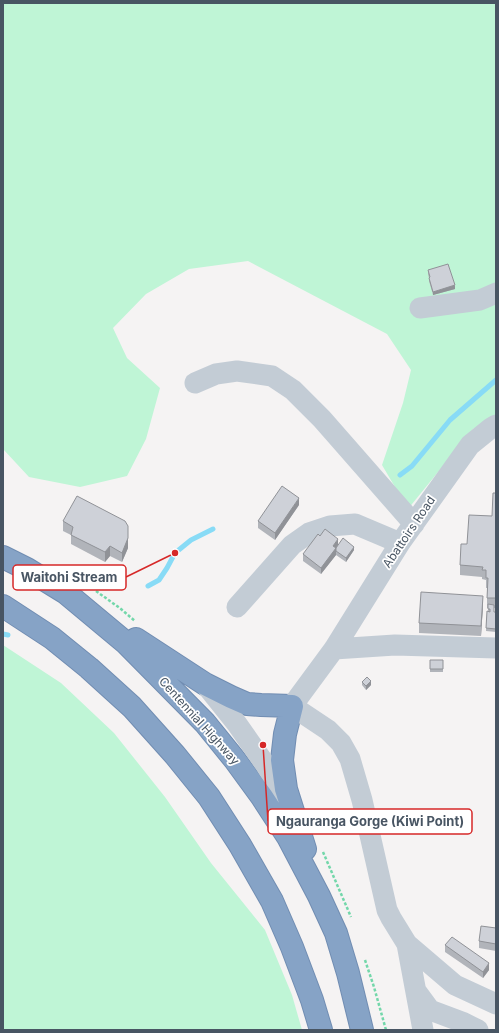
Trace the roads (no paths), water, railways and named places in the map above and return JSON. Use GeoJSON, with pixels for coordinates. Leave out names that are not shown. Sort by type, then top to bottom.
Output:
{"type":"FeatureCollection","features":[{"type":"Feature","properties":{"kind":"highway","name":"Centennial Highway"},"geometry":{"type":"LineString","coordinates":[[3,557],[66,593],[126,643],[205,723],[235,760],[262,797],[288,837],[319,896],[336,933],[348,973],[362,1030]]}},
{"type":"Feature","properties":{"kind":"highway"},"geometry":{"type":"LineString","coordinates":[[66,593],[205,684],[247,704],[292,706],[285,734],[282,760],[286,789],[319,896]]}},
{"type":"Feature","properties":{"kind":"highway"},"geometry":{"type":"LineString","coordinates":[[3,606],[52,638],[89,668],[132,707],[175,755],[209,797],[240,845],[272,901],[295,953],[321,1030]]}},
{"type":"Feature","properties":{"kind":"lane"},"geometry":{"type":"LineString","coordinates":[[420,308],[480,300],[496,294]]}},
{"type":"Feature","properties":{"kind":"lane"},"geometry":{"type":"LineString","coordinates":[[195,383],[216,374],[237,372],[272,376],[293,390],[322,420],[414,524]]}},
{"type":"Feature","properties":{"kind":"lane","name":"Abattoirs Road"},"geometry":{"type":"LineString","coordinates":[[292,706],[334,648],[400,543],[470,446],[496,425]]}},
{"type":"Feature","properties":{"kind":"lane"},"geometry":{"type":"LineString","coordinates":[[237,608],[292,545],[309,533],[330,526],[355,524],[400,543]]}},
{"type":"Feature","properties":{"kind":"lane"},"geometry":{"type":"LineString","coordinates":[[334,648],[395,645],[496,648]]}},
{"type":"Feature","properties":{"kind":"lane"},"geometry":{"type":"LineString","coordinates":[[205,684],[237,724],[265,764],[291,806]]}},
{"type":"Feature","properties":{"kind":"lane"},"geometry":{"type":"LineString","coordinates":[[292,706],[328,730],[341,743],[350,759],[362,800],[386,910],[407,944],[455,985],[496,1004]]}},
{"type":"Feature","properties":{"kind":"lane"},"geometry":{"type":"LineString","coordinates":[[407,944],[423,1030]]}},
{"type":"Feature","properties":{"kind":"lane"},"geometry":{"type":"LineString","coordinates":[[415,990],[430,1010],[462,1022],[478,1030]]}},
{"type":"Feature","properties":{"kind":"waterway"},"geometry":{"type":"LineString","coordinates":[[400,475],[412,466],[450,420],[496,380]]}},
{"type":"Feature","properties":{"kind":"waterway"},"geometry":{"type":"LineString","coordinates":[[148,586],[159,580],[175,553],[191,540],[213,529]]}},
{"type":"Feature","properties":{"kind":"waterway"},"geometry":{"type":"LineString","coordinates":[[3,634],[8,635]]}},
{"type":"Feature","properties":{"kind":"place","name":"Waitohi Stream"},"geometry":{"type":"Point","coordinates":[175,553]}},
{"type":"Feature","properties":{"kind":"place","name":"Ngauranga Gorge (Kiwi Point)"},"geometry":{"type":"Point","coordinates":[263,745]}}]}
